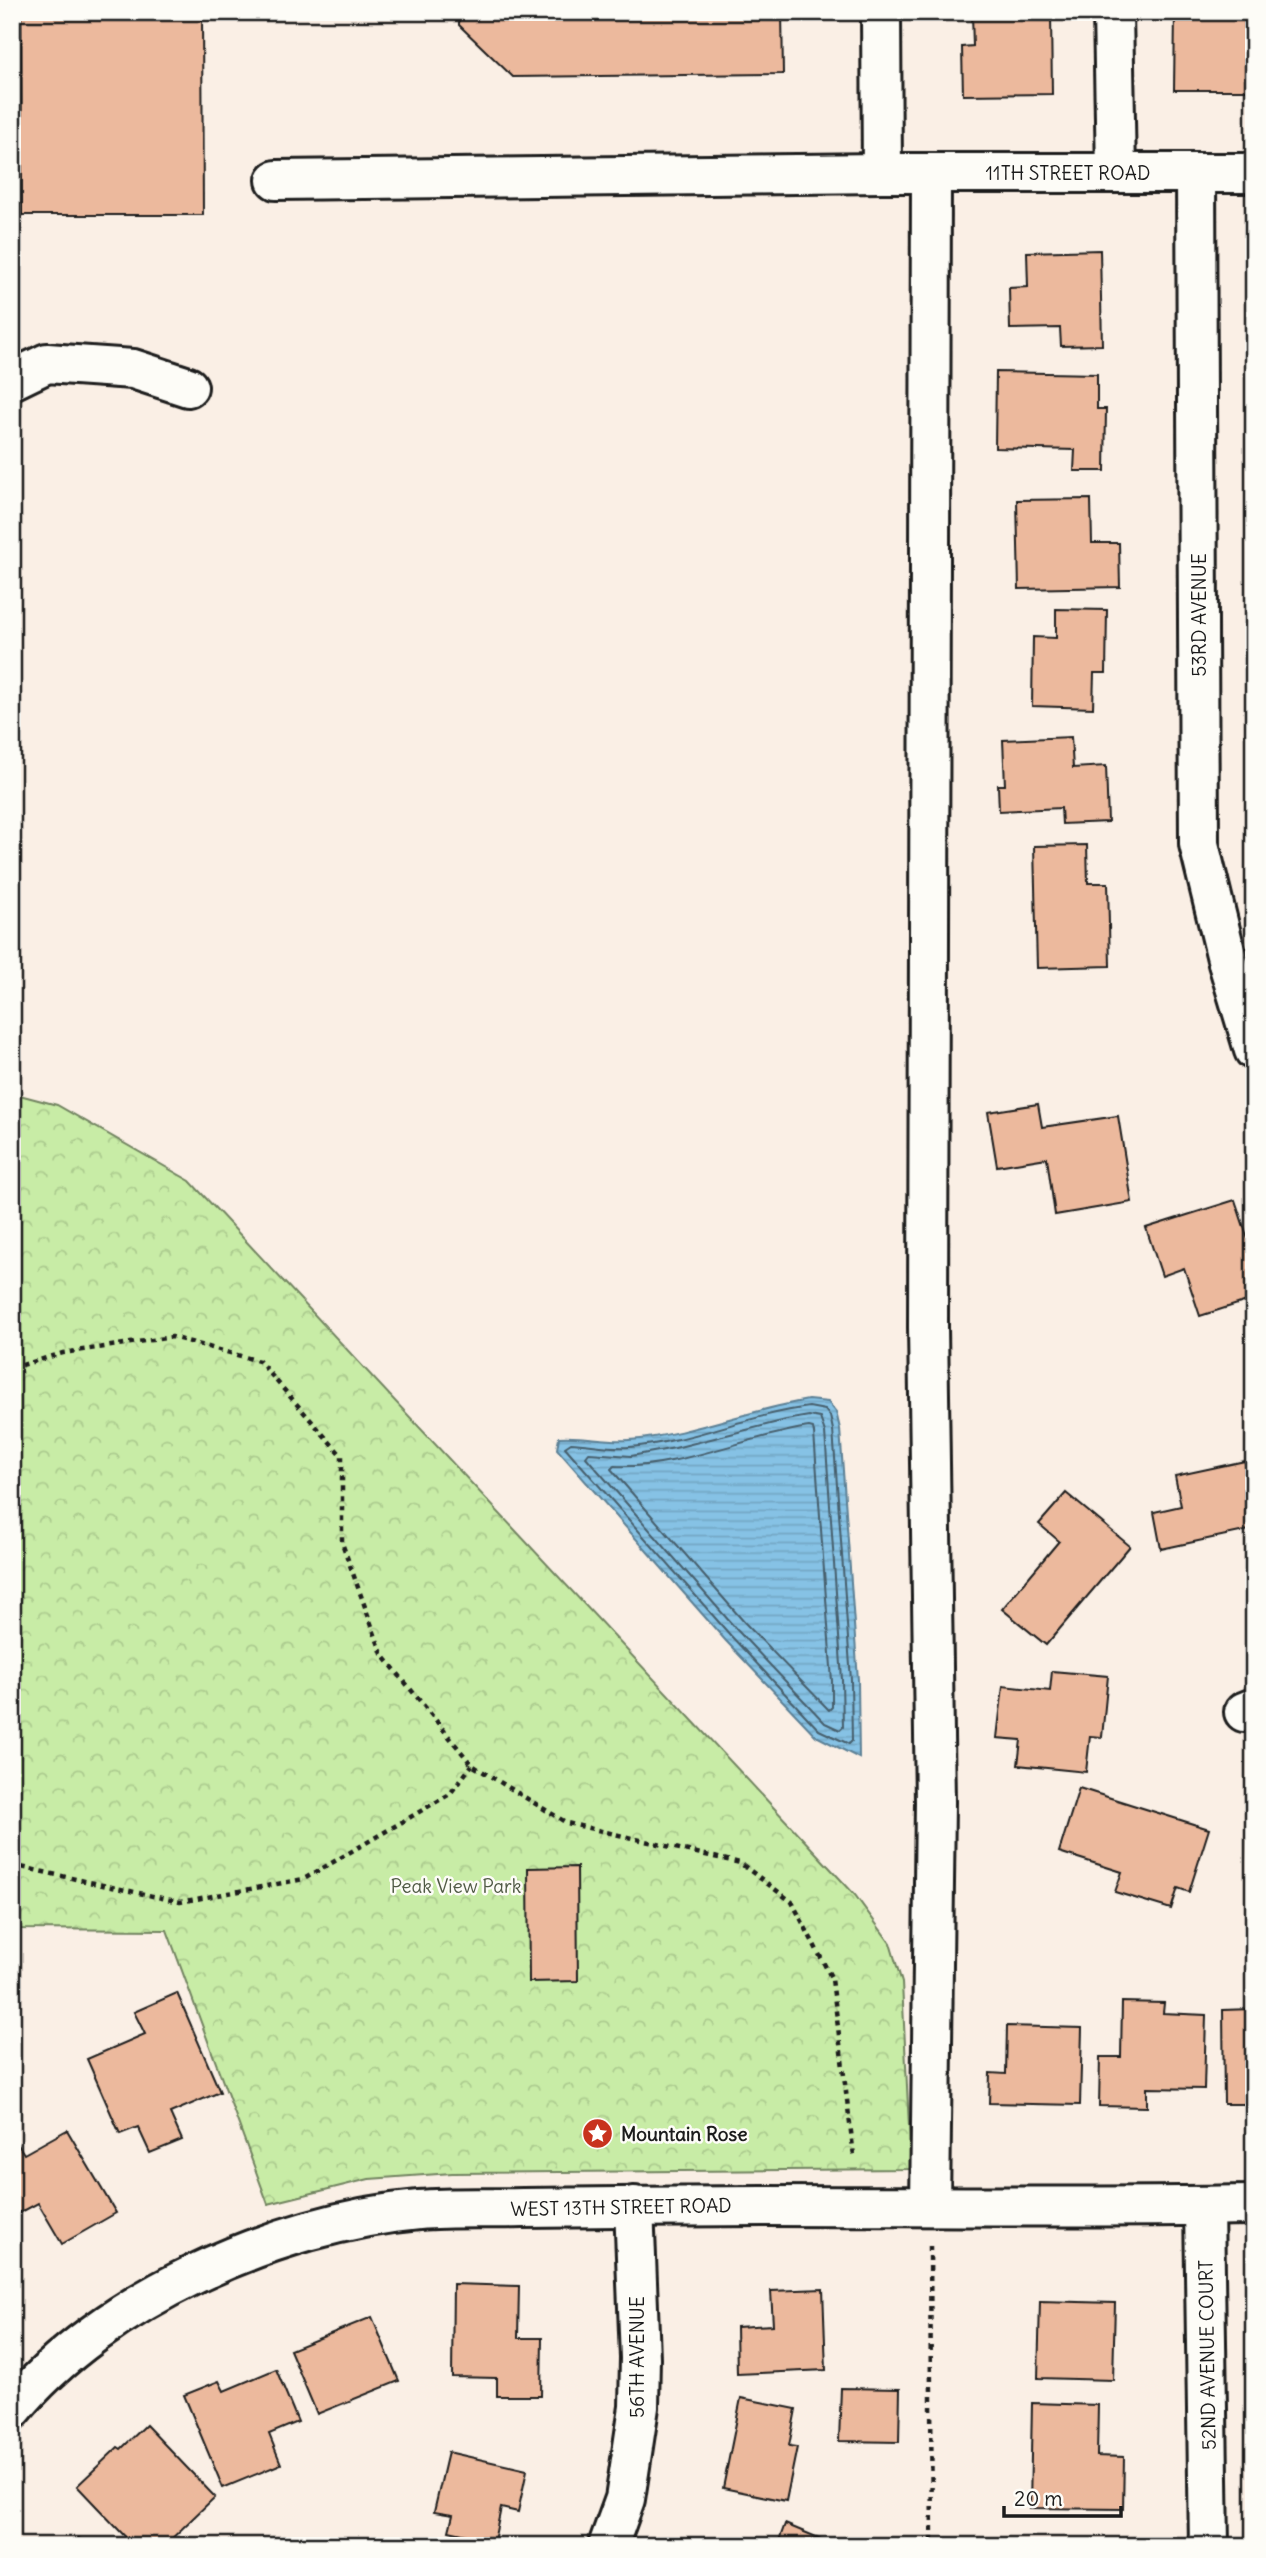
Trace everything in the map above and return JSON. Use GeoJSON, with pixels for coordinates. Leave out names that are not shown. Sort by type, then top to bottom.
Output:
{"type":"FeatureCollection","features":[{"type":"Feature","properties":{"kind":"street"},"geometry":{"type":"LineString","coordinates":[[881,12],[882,173]]}},
{"type":"Feature","properties":{"kind":"street"},"geometry":{"type":"LineString","coordinates":[[1113,12],[1116,173]]}},
{"type":"Feature","properties":{"kind":"street","name":"11TH STREET ROAD"},"geometry":{"type":"LineString","coordinates":[[276,180],[882,173],[1254,173]]}},
{"type":"Feature","properties":{"kind":"street"},"geometry":{"type":"LineString","coordinates":[[930,2206],[935,1802],[928,1327],[931,173]]}},
{"type":"Feature","properties":{"kind":"street","name":"53RD AVENUE"},"geometry":{"type":"LineString","coordinates":[[1196,173],[1199,844],[1228,963],[1254,1050]]}},
{"type":"Feature","properties":{"kind":"street"},"geometry":{"type":"LineString","coordinates":[[12,380],[47,363],[133,369],[188,387]]}},
{"type":"Feature","properties":{"kind":"street","name":"WEST 13TH STREET ROAD"},"geometry":{"type":"LineString","coordinates":[[19,2386],[188,2276],[284,2239],[335,2224],[418,2210],[634,2206],[1254,2205]]}},
{"type":"Feature","properties":{"kind":"street","name":"56TH AVENUE"},"geometry":{"type":"LineString","coordinates":[[608,2546],[625,2499],[639,2407],[640,2358],[634,2206]]}},
{"type":"Feature","properties":{"kind":"street","name":"52ND AVENUE COURT"},"geometry":{"type":"LineString","coordinates":[[1204,2206],[1209,2546]]}},
{"type":"Feature","properties":{"kind":"path"},"geometry":{"type":"LineString","coordinates":[[12,1368],[63,1353],[172,1337],[260,1361],[342,1456],[342,1543],[382,1654],[472,1765],[567,1823],[740,1863],[792,1902],[832,1979],[854,2156]]}},
{"type":"Feature","properties":{"kind":"path"},"geometry":{"type":"LineString","coordinates":[[12,1865],[180,1902],[304,1879],[450,1794],[472,1765]]}},
{"type":"Feature","properties":{"kind":"path"},"geometry":{"type":"LineString","coordinates":[[930,2206],[932,2546]]}},
{"type":"Feature","properties":{"kind":"green space","name":"Peak View Park"},"geometry":{"type":"Polygon","coordinates":[[[12,1093],[57,1105],[190,1181],[855,1895],[890,1943],[902,1983],[911,2169],[452,2173],[369,2179],[268,2204],[167,1930],[12,1929],[12,1093]]]}},
{"type":"Feature","properties":{"kind":"water"},"geometry":{"type":"Polygon","coordinates":[[[808,1400],[828,1402],[836,1412],[840,1429],[858,1680],[859,1758],[816,1736],[726,1641],[557,1449],[559,1437],[620,1440],[652,1437],[808,1400]]]}},
{"type":"Feature","properties":{"kind":"building"},"geometry":{"type":"Polygon","coordinates":[[[21,12],[202,12],[203,215],[22,215],[21,12]]]}},
{"type":"Feature","properties":{"kind":"building"},"geometry":{"type":"Polygon","coordinates":[[[459,12],[782,12],[783,74],[513,77],[459,25],[459,12]]]}},
{"type":"Feature","properties":{"kind":"building"},"geometry":{"type":"Polygon","coordinates":[[[1175,13],[1254,13],[1254,90],[1174,90],[1175,13]]]}},
{"type":"Feature","properties":{"kind":"building"},"geometry":{"type":"Polygon","coordinates":[[[972,14],[1051,14],[1052,94],[963,95],[962,47],[973,46],[972,14]]]}},
{"type":"Feature","properties":{"kind":"building"},"geometry":{"type":"Polygon","coordinates":[[[1100,250],[1102,345],[1061,346],[1060,328],[1010,329],[1009,288],[1028,287],[1027,252],[1100,250]]]}},
{"type":"Feature","properties":{"kind":"building"},"geometry":{"type":"Polygon","coordinates":[[[996,372],[1097,374],[1097,409],[1106,409],[1105,471],[1074,471],[1075,450],[995,448],[996,372]]]}},
{"type":"Feature","properties":{"kind":"building"},"geometry":{"type":"Polygon","coordinates":[[[1091,499],[1092,543],[1119,543],[1120,587],[1019,589],[1017,500],[1091,499]]]}},
{"type":"Feature","properties":{"kind":"building"},"geometry":{"type":"Polygon","coordinates":[[[1056,609],[1107,610],[1106,673],[1094,673],[1093,708],[1032,706],[1033,637],[1056,638],[1056,609]]]}},
{"type":"Feature","properties":{"kind":"building"},"geometry":{"type":"Polygon","coordinates":[[[1071,737],[1073,768],[1106,766],[1108,822],[1062,824],[1061,808],[999,811],[998,785],[1005,785],[1003,740],[1071,737]]]}},
{"type":"Feature","properties":{"kind":"building"},"geometry":{"type":"Polygon","coordinates":[[[1087,845],[1088,883],[1108,883],[1110,966],[1037,968],[1034,846],[1087,845]]]}},
{"type":"Feature","properties":{"kind":"building"},"geometry":{"type":"Polygon","coordinates":[[[1038,1104],[1042,1127],[1118,1116],[1132,1202],[1055,1215],[1047,1158],[997,1166],[988,1112],[1038,1104]]]}},
{"type":"Feature","properties":{"kind":"building"},"geometry":{"type":"Polygon","coordinates":[[[1235,1200],[1254,1257],[1254,1312],[1250,1300],[1200,1316],[1184,1268],[1162,1276],[1146,1228],[1235,1200]]]}},
{"type":"Feature","properties":{"kind":"building"},"geometry":{"type":"Polygon","coordinates":[[[1245,1461],[1254,1503],[1254,1529],[1161,1549],[1154,1512],[1181,1506],[1175,1476],[1245,1461]]]}},
{"type":"Feature","properties":{"kind":"building"},"geometry":{"type":"Polygon","coordinates":[[[1066,1493],[1130,1546],[1046,1645],[1002,1609],[1059,1541],[1039,1524],[1066,1493]]]}},
{"type":"Feature","properties":{"kind":"building"},"geometry":{"type":"Polygon","coordinates":[[[1052,1671],[1108,1676],[1102,1737],[1090,1736],[1086,1772],[1018,1765],[1021,1740],[997,1738],[1003,1686],[1050,1691],[1052,1671]]]}},
{"type":"Feature","properties":{"kind":"building"},"geometry":{"type":"Polygon","coordinates":[[[1079,1788],[1209,1829],[1189,1892],[1178,1888],[1171,1909],[1115,1892],[1122,1872],[1059,1852],[1079,1788]]]}},
{"type":"Feature","properties":{"kind":"building"},"geometry":{"type":"Polygon","coordinates":[[[1254,1835],[1254,1911],[1251,1911],[1248,1836],[1254,1835]]]}},
{"type":"Feature","properties":{"kind":"building"},"geometry":{"type":"Polygon","coordinates":[[[577,1867],[578,1981],[529,1982],[528,1868],[577,1867]]]}},
{"type":"Feature","properties":{"kind":"building"},"geometry":{"type":"Polygon","coordinates":[[[177,1993],[220,2092],[170,2113],[182,2140],[150,2153],[138,2127],[120,2134],[87,2059],[145,2034],[134,2012],[177,1993]]]}},
{"type":"Feature","properties":{"kind":"building"},"geometry":{"type":"Polygon","coordinates":[[[1251,1995],[1254,1995],[1254,2104],[1224,2104],[1223,2010],[1251,2009],[1251,1995]]]}},
{"type":"Feature","properties":{"kind":"building"},"geometry":{"type":"Polygon","coordinates":[[[1122,2002],[1164,2003],[1163,2013],[1206,2015],[1204,2089],[1147,2088],[1147,2107],[1099,2106],[1100,2057],[1121,2057],[1122,2002]]]}},
{"type":"Feature","properties":{"kind":"building"},"geometry":{"type":"Polygon","coordinates":[[[1007,2026],[1082,2028],[1080,2105],[989,2103],[990,2073],[1006,2074],[1007,2026]]]}},
{"type":"Feature","properties":{"kind":"building"},"geometry":{"type":"Polygon","coordinates":[[[67,2130],[116,2213],[62,2244],[38,2203],[12,2217],[12,2146],[17,2143],[24,2154],[67,2130]]]}},
{"type":"Feature","properties":{"kind":"building"},"geometry":{"type":"Polygon","coordinates":[[[453,2284],[519,2286],[518,2338],[542,2338],[541,2396],[497,2396],[497,2378],[452,2377],[453,2284]]]}},
{"type":"Feature","properties":{"kind":"building"},"geometry":{"type":"Polygon","coordinates":[[[823,2289],[826,2370],[737,2374],[736,2327],[773,2325],[771,2291],[823,2289]]]}},
{"type":"Feature","properties":{"kind":"building"},"geometry":{"type":"Polygon","coordinates":[[[1040,2301],[1115,2303],[1113,2380],[1038,2378],[1040,2301]]]}},
{"type":"Feature","properties":{"kind":"building"},"geometry":{"type":"Polygon","coordinates":[[[372,2317],[399,2381],[317,2414],[290,2350],[372,2317]]]}},
{"type":"Feature","properties":{"kind":"building"},"geometry":{"type":"Polygon","coordinates":[[[276,2369],[298,2422],[269,2434],[281,2464],[223,2488],[184,2395],[219,2381],[224,2391],[276,2369]]]}},
{"type":"Feature","properties":{"kind":"building"},"geometry":{"type":"Polygon","coordinates":[[[841,2388],[900,2389],[899,2442],[839,2441],[841,2388]]]}},
{"type":"Feature","properties":{"kind":"building"},"geometry":{"type":"Polygon","coordinates":[[[741,2398],[796,2409],[789,2446],[797,2447],[786,2501],[723,2488],[741,2398]]]}},
{"type":"Feature","properties":{"kind":"building"},"geometry":{"type":"Polygon","coordinates":[[[1032,2403],[1098,2405],[1097,2456],[1124,2457],[1123,2509],[1030,2508],[1032,2403]]]}},
{"type":"Feature","properties":{"kind":"building"},"geometry":{"type":"Polygon","coordinates":[[[146,2425],[215,2497],[164,2546],[134,2546],[77,2486],[146,2425]]]}},
{"type":"Feature","properties":{"kind":"building"},"geometry":{"type":"Polygon","coordinates":[[[448,2452],[527,2470],[518,2512],[501,2508],[494,2541],[449,2531],[453,2515],[434,2512],[448,2452]]]}},
{"type":"Feature","properties":{"kind":"building"},"geometry":{"type":"Polygon","coordinates":[[[785,2524],[838,2546],[777,2546],[785,2524]]]}},
{"type":"Feature","properties":{"kind":"building"},"geometry":{"type":"Polygon","coordinates":[[[78,2538],[96,2546],[74,2546],[78,2538]]]}},
{"type":"Feature","properties":{"kind":"place","name":"Mountain Rose"},"geometry":{"type":"Point","coordinates":[598,2134]}}]}
